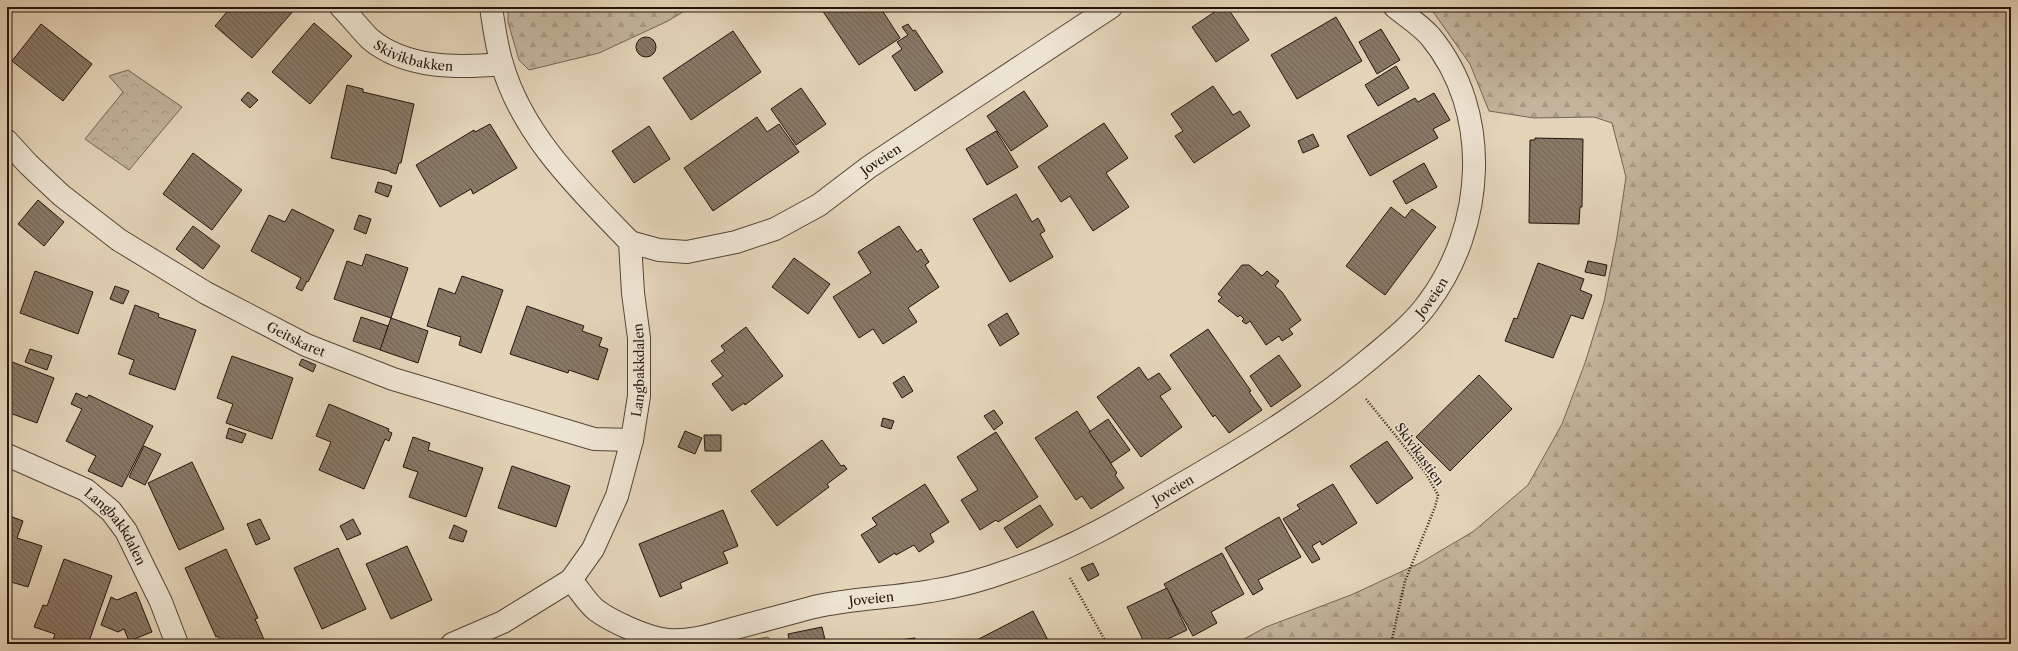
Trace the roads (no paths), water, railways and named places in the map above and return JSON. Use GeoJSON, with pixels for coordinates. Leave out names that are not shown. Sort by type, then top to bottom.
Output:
{"type":"FeatureCollection","features":[{"type":"Feature","properties":{"kind":"street","name":"Skivikbakken"},"geometry":{"type":"LineString","coordinates":[[341,7],[371,39],[398,55],[432,65],[473,67],[502,64]]}},
{"type":"Feature","properties":{"kind":"street"},"geometry":{"type":"LineString","coordinates":[[491,7],[502,64],[517,100],[544,149],[592,204],[630,242]]}},
{"type":"Feature","properties":{"kind":"street","name":"Joveien"},"geometry":{"type":"LineString","coordinates":[[630,242],[659,250],[687,252],[736,242],[775,229],[819,205],[876,163],[1111,7]]}},
{"type":"Feature","properties":{"kind":"street","name":"Joveien"},"geometry":{"type":"LineString","coordinates":[[571,580],[595,609],[636,632],[666,640],[695,639],[818,606],[929,592],[964,584],[1013,569],[1056,553],[1131,514],[1241,450],[1283,423],[1348,377],[1406,329],[1427,305],[1456,257],[1471,207],[1474,186],[1474,142],[1467,108],[1453,69],[1428,35],[1395,7]]}},
{"type":"Feature","properties":{"kind":"street","name":"Geitskaret"},"geometry":{"type":"LineString","coordinates":[[7,141],[28,164],[62,196],[119,240],[206,293],[306,345],[392,379],[594,439],[632,440]]}},
{"type":"Feature","properties":{"kind":"street","name":"Langbakkdalen"},"geometry":{"type":"LineString","coordinates":[[452,644],[503,622],[571,580],[593,549],[617,496],[632,440],[639,396],[640,338],[633,293],[630,242]]}},
{"type":"Feature","properties":{"kind":"street","name":"Langbakkdalen"},"geometry":{"type":"LineString","coordinates":[[7,455],[86,490],[111,511],[126,532],[161,602],[177,644]]}}]}
